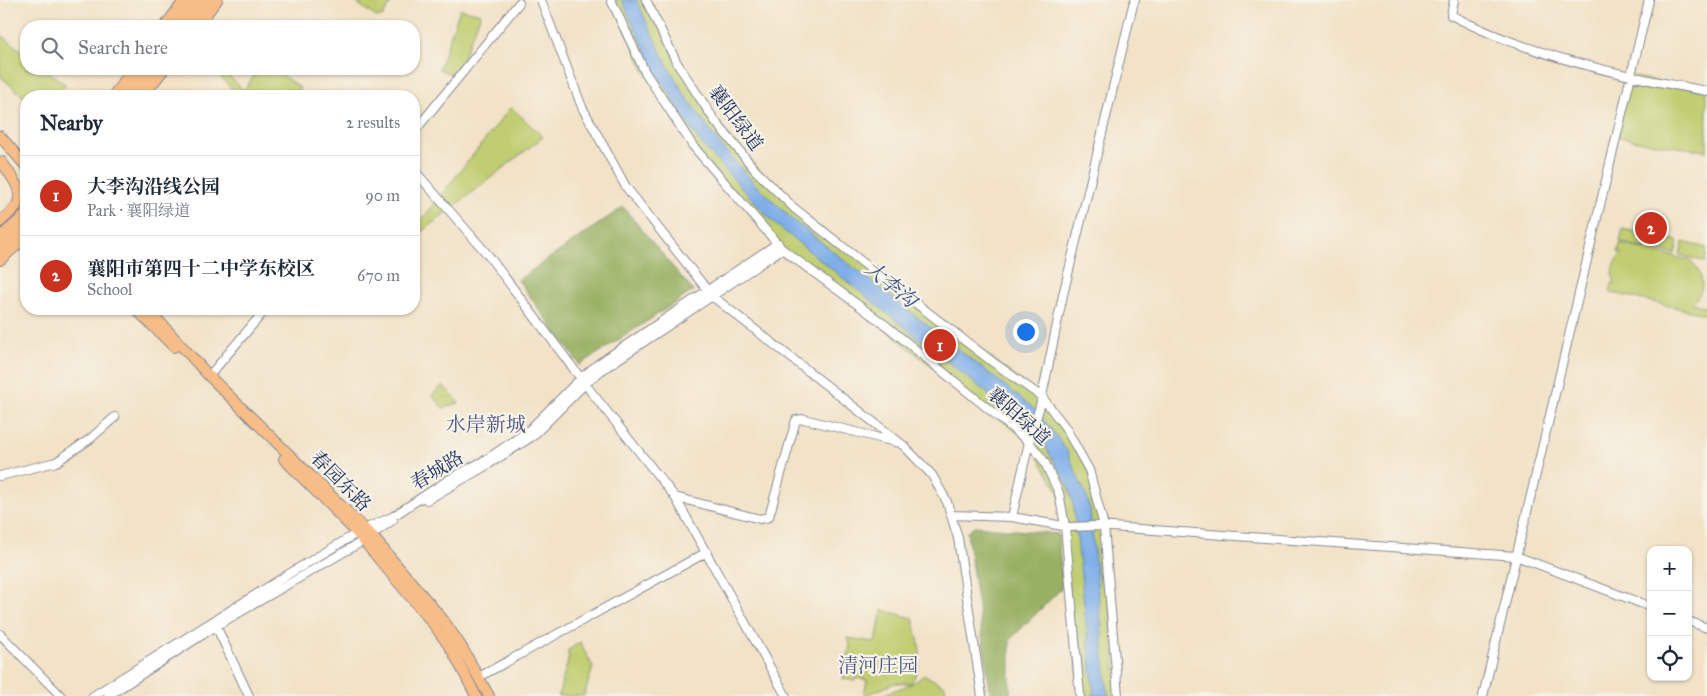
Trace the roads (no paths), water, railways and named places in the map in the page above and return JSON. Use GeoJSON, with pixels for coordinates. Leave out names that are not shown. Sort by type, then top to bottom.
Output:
{"type":"FeatureCollection","features":[{"type":"Feature","properties":{"kind":"highway"},"geometry":{"type":"LineString","coordinates":[[181,20],[196,0]]}},
{"type":"Feature","properties":{"kind":"highway"},"geometry":{"type":"LineString","coordinates":[[193,20],[208,0]]}},
{"type":"Feature","properties":{"kind":"highway"},"geometry":{"type":"LineString","coordinates":[[128,90],[139,75]]}},
{"type":"Feature","properties":{"kind":"highway"},"geometry":{"type":"LineString","coordinates":[[138,90],[150,75]]}},
{"type":"Feature","properties":{"kind":"highway"},"geometry":{"type":"LineString","coordinates":[[0,238],[20,220]]}},
{"type":"Feature","properties":{"kind":"highway"},"geometry":{"type":"LineString","coordinates":[[0,249],[20,231]]}},
{"type":"Feature","properties":{"kind":"main road"},"geometry":{"type":"LineString","coordinates":[[170,20],[185,0]]}},
{"type":"Feature","properties":{"kind":"main road"},"geometry":{"type":"LineString","coordinates":[[202,20],[217,0]]}},
{"type":"Feature","properties":{"kind":"main road"},"geometry":{"type":"LineString","coordinates":[[117,90],[128,75]]}},
{"type":"Feature","properties":{"kind":"main road"},"geometry":{"type":"LineString","coordinates":[[148,90],[159,75]]}},
{"type":"Feature","properties":{"kind":"main road"},"geometry":{"type":"LineString","coordinates":[[0,136],[20,158]]}},
{"type":"Feature","properties":{"kind":"main road"},"geometry":{"type":"LineString","coordinates":[[1,161],[20,181]]}},
{"type":"Feature","properties":{"kind":"main road"},"geometry":{"type":"LineString","coordinates":[[0,223],[17,206],[19,197],[18,186],[1,161]]}},
{"type":"Feature","properties":{"kind":"main road"},"geometry":{"type":"LineString","coordinates":[[0,223],[20,206]]}},
{"type":"Feature","properties":{"kind":"main road"},"geometry":{"type":"LineString","coordinates":[[0,260],[20,242]]}},
{"type":"Feature","properties":{"kind":"main road","name":"春园东路"},"geometry":{"type":"LineString","coordinates":[[142,315],[364,535],[452,650],[476,696]]}},
{"type":"Feature","properties":{"kind":"main road","name":"春园东路"},"geometry":{"type":"LineString","coordinates":[[153,315],[209,376],[364,535],[444,621],[462,646],[489,696]]}},
{"type":"Feature","properties":{"kind":"street"},"geometry":{"type":"LineString","coordinates":[[541,0],[582,107],[626,187],[710,293],[900,443],[932,474],[947,502],[958,538],[982,696]]}},
{"type":"Feature","properties":{"kind":"street","name":"襄阳绿道"},"geometry":{"type":"LineString","coordinates":[[611,0],[645,72],[693,146],[780,246],[888,327],[1029,442],[1044,461],[1059,493],[1067,526],[1080,696]]}},
{"type":"Feature","properties":{"kind":"street","name":"襄阳绿道"},"geometry":{"type":"LineString","coordinates":[[646,0],[677,63],[716,121],[756,171],[794,208],[994,363],[1042,397],[1064,427],[1089,470],[1104,526],[1118,696]]}},
{"type":"Feature","properties":{"kind":"street"},"geometry":{"type":"LineString","coordinates":[[1012,517],[1029,442],[1042,397],[1063,295],[1132,5],[1135,0]]}},
{"type":"Feature","properties":{"kind":"street"},"geometry":{"type":"LineString","coordinates":[[1454,0],[1451,14],[1469,24],[1544,52],[1631,76],[1707,91]]}},
{"type":"Feature","properties":{"kind":"street"},"geometry":{"type":"LineString","coordinates":[[1483,696],[1649,0]]}},
{"type":"Feature","properties":{"kind":"street"},"geometry":{"type":"LineString","coordinates":[[420,125],[520,3]]}},
{"type":"Feature","properties":{"kind":"street"},"geometry":{"type":"LineString","coordinates":[[420,177],[488,255],[583,381],[675,497],[786,696]]}},
{"type":"Feature","properties":{"kind":"street","name":"春城路"},"geometry":{"type":"LineString","coordinates":[[93,696],[364,535],[394,520],[490,464],[533,436],[583,381],[602,370],[780,246]]}},
{"type":"Feature","properties":{"kind":"street"},"geometry":{"type":"LineString","coordinates":[[209,376],[261,315]]}},
{"type":"Feature","properties":{"kind":"street"},"geometry":{"type":"LineString","coordinates":[[0,476],[56,462],[90,439],[115,418]]}},
{"type":"Feature","properties":{"kind":"street"},"geometry":{"type":"LineString","coordinates":[[675,497],[760,519],[769,518],[796,420],[804,419],[900,443]]}},
{"type":"Feature","properties":{"kind":"street"},"geometry":{"type":"LineString","coordinates":[[951,514],[1012,517],[1067,526],[1104,526],[1516,556],[1647,605]]}},
{"type":"Feature","properties":{"kind":"street","name":"春城路"},"geometry":{"type":"LineString","coordinates":[[108,696],[216,626],[364,535]]}},
{"type":"Feature","properties":{"kind":"street"},"geometry":{"type":"LineString","coordinates":[[478,677],[707,552]]}},
{"type":"Feature","properties":{"kind":"street"},"geometry":{"type":"LineString","coordinates":[[1692,622],[1707,628]]}},
{"type":"Feature","properties":{"kind":"street"},"geometry":{"type":"LineString","coordinates":[[216,626],[249,696]]}},
{"type":"Feature","properties":{"kind":"street"},"geometry":{"type":"LineString","coordinates":[[0,634],[61,696]]}},
{"type":"Feature","properties":{"kind":"water"},"geometry":{"type":"Polygon","coordinates":[[[622,0],[636,0],[666,63],[684,94],[720,145],[754,183],[794,221],[1032,407],[1067,451],[1087,498],[1090,510],[1108,696],[1094,696],[1073,502],[1067,483],[1040,438],[1021,420],[774,223],[699,141],[654,69],[622,0]]]}},
{"type":"Feature","properties":{"kind":"place","name":"襄阳市第四十二中学东校区"},"geometry":{"type":"Point","coordinates":[1651,228]}},
{"type":"Feature","properties":{"kind":"place","name":"大李沟沿线公园"},"geometry":{"type":"Point","coordinates":[940,345]}},
{"type":"Feature","properties":{"kind":"district","name":"水岸新城"},"geometry":{"type":"Point","coordinates":[486,424]}},
{"type":"Feature","properties":{"kind":"district","name":"清河庄园"},"geometry":{"type":"Point","coordinates":[878,665]}},
{"type":"Feature","properties":{"kind":"water label","name":"大李沟"},"geometry":{"type":"Point","coordinates":[891,284]}}]}
